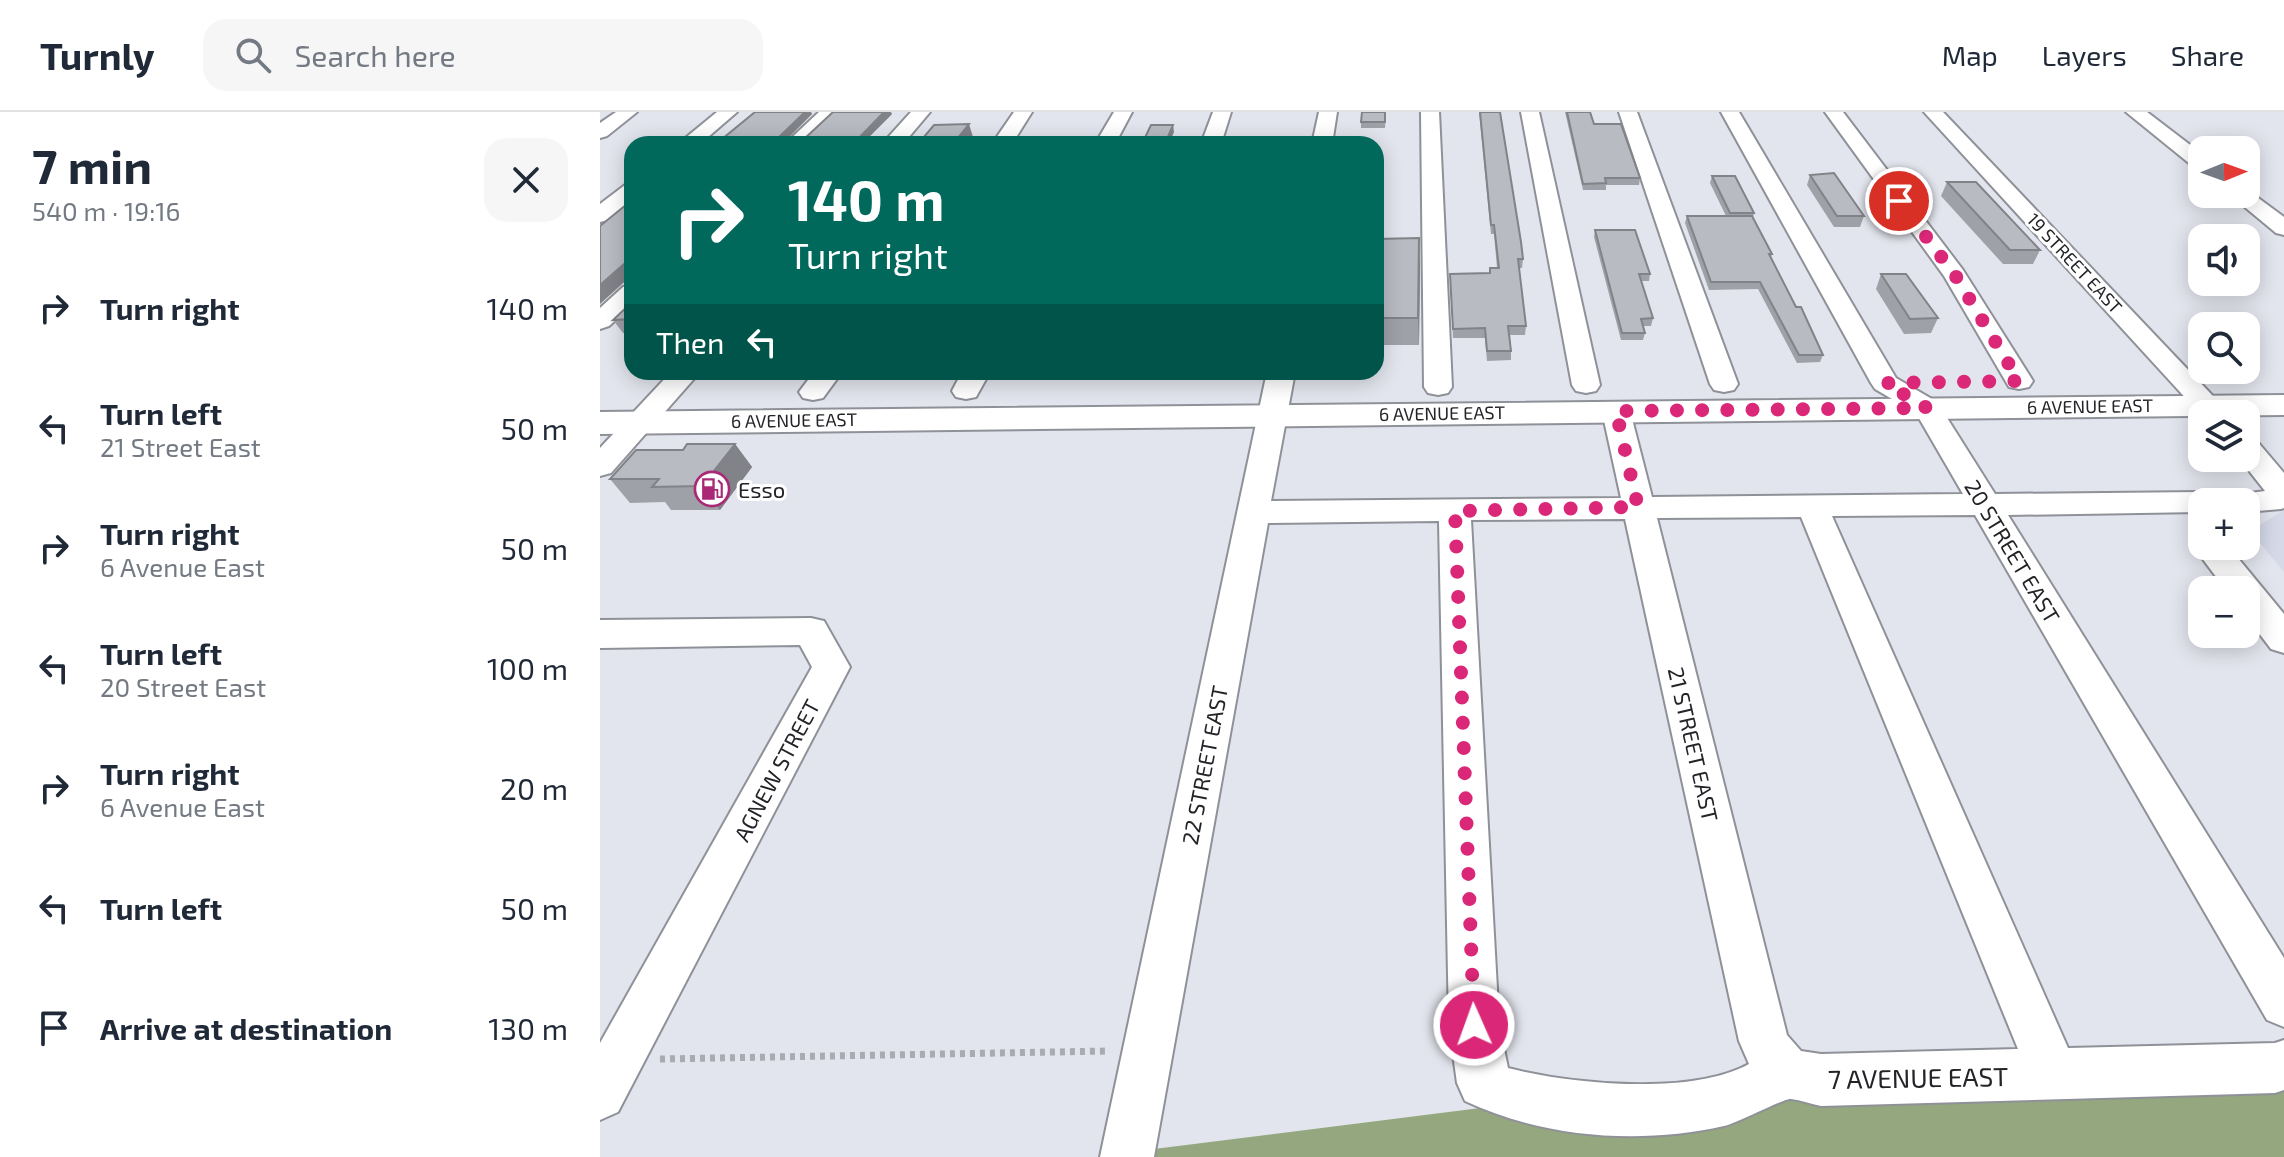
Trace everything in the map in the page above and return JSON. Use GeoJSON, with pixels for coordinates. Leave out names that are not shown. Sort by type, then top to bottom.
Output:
{"type":"FeatureCollection","features":[{"type":"Feature","properties":{"kind":"main road","name":"6 AVENUE EAST"},"geometry":{"type":"LineString","coordinates":[[600,423],[1438,387],[2284,379]]}},
{"type":"Feature","properties":{"kind":"main road","name":"6 AVENUE EAST"},"geometry":{"type":"LineString","coordinates":[[600,394],[676,383],[971,382],[1277,392],[1616,411],[2188,410]]}},
{"type":"Feature","properties":{"kind":"main road","name":"6 AVENUE EAST"},"geometry":{"type":"LineString","coordinates":[[2260,407],[2284,405]]}},
{"type":"Feature","properties":{"kind":"street"},"geometry":{"type":"LineString","coordinates":[[600,132],[628,112]]}},
{"type":"Feature","properties":{"kind":"street"},"geometry":{"type":"LineString","coordinates":[[698,136],[728,112]]}},
{"type":"Feature","properties":{"kind":"street"},"geometry":{"type":"LineString","coordinates":[[804,136],[830,112]]}},
{"type":"Feature","properties":{"kind":"street"},"geometry":{"type":"LineString","coordinates":[[899,136],[921,112]]}},
{"type":"Feature","properties":{"kind":"street"},"geometry":{"type":"LineString","coordinates":[[1007,136],[1023,112]]}},
{"type":"Feature","properties":{"kind":"street"},"geometry":{"type":"LineString","coordinates":[[1110,136],[1123,112]]}},
{"type":"Feature","properties":{"kind":"street"},"geometry":{"type":"LineString","coordinates":[[1214,136],[1222,112]]}},
{"type":"Feature","properties":{"kind":"street"},"geometry":{"type":"LineString","coordinates":[[1324,136],[1328,112]]}},
{"type":"Feature","properties":{"kind":"street"},"geometry":{"type":"LineString","coordinates":[[1430,112],[1438,387]]}},
{"type":"Feature","properties":{"kind":"street"},"geometry":{"type":"LineString","coordinates":[[1530,112],[1586,385]]}},
{"type":"Feature","properties":{"kind":"street"},"geometry":{"type":"LineString","coordinates":[[1628,112],[1724,384]]}},
{"type":"Feature","properties":{"kind":"street","name":"20 STREET EAST"},"geometry":{"type":"LineString","coordinates":[[1730,112],[1885,383],[1927,408],[2284,1003]]}},
{"type":"Feature","properties":{"kind":"street"},"geometry":{"type":"LineString","coordinates":[[1834,112],[1955,275],[2019,381]]}},
{"type":"Feature","properties":{"kind":"street","name":"19 STREET EAST"},"geometry":{"type":"LineString","coordinates":[[1933,112],[2203,400]]}},
{"type":"Feature","properties":{"kind":"street"},"geometry":{"type":"LineString","coordinates":[[2135,112],[2188,153]]}},
{"type":"Feature","properties":{"kind":"street"},"geometry":{"type":"LineString","coordinates":[[600,215],[624,196]]}},
{"type":"Feature","properties":{"kind":"street"},"geometry":{"type":"LineString","coordinates":[[2258,208],[2284,228]]}},
{"type":"Feature","properties":{"kind":"street"},"geometry":{"type":"LineString","coordinates":[[600,321],[624,299]]}},
{"type":"Feature","properties":{"kind":"street"},"geometry":{"type":"LineString","coordinates":[[600,466],[676,383]]}},
{"type":"Feature","properties":{"kind":"street","name":"22 STREET EAST"},"geometry":{"type":"LineString","coordinates":[[1127,1157],[1277,392]]}},
{"type":"Feature","properties":{"kind":"street","name":"21 STREET EAST"},"geometry":{"type":"LineString","coordinates":[[1616,411],[1764,1041],[1772,1059],[1783,1072]]}},
{"type":"Feature","properties":{"kind":"street"},"geometry":{"type":"LineString","coordinates":[[2260,463],[2281,490],[2280,496],[2270,502],[2260,502]]}},
{"type":"Feature","properties":{"kind":"street"},"geometry":{"type":"LineString","coordinates":[[1255,512],[2188,502]]}},
{"type":"Feature","properties":{"kind":"street"},"geometry":{"type":"LineString","coordinates":[[1812,506],[2054,1075],[2275,1068],[2284,1065]]}},
{"type":"Feature","properties":{"kind":"street"},"geometry":{"type":"LineString","coordinates":[[1455,511],[1474,1025],[1483,1083],[1499,1093],[1576,1108],[1678,1105],[1726,1100],[1754,1089],[1783,1072]]}},
{"type":"Feature","properties":{"kind":"street"},"geometry":{"type":"LineString","coordinates":[[2221,560],[2234,576]]}},
{"type":"Feature","properties":{"kind":"street"},"geometry":{"type":"LineString","coordinates":[[2260,609],[2284,639]]}},
{"type":"Feature","properties":{"kind":"street","name":"AGNEW STREET"},"geometry":{"type":"LineString","coordinates":[[600,634],[811,631],[831,667],[609,1077]]}},
{"type":"Feature","properties":{"kind":"street","name":"7 AVENUE EAST"},"geometry":{"type":"LineString","coordinates":[[1783,1072],[1821,1080],[2054,1075]]}},
{"type":"Feature","properties":{"kind":"path"},"geometry":{"type":"LineString","coordinates":[[609,1077],[1147,1050]]}},
{"type":"Feature","properties":{"kind":"shaded area"},"geometry":{"type":"Polygon","coordinates":[[[2284,510],[2284,572],[2260,543],[2260,525],[2284,510]]]}},
{"type":"Feature","properties":{"kind":"green space"},"geometry":{"type":"Polygon","coordinates":[[[2284,1053],[2284,1157],[1137,1157],[1138,1151],[1768,1072],[2284,1053]]]}},
{"type":"Feature","properties":{"kind":"building"},"geometry":{"type":"Polygon","coordinates":[[[755,112],[805,112],[780,136],[726,136],[755,112]]]}},
{"type":"Feature","properties":{"kind":"building"},"geometry":{"type":"Polygon","coordinates":[[[833,112],[884,112],[861,136],[807,136],[833,112]]]}},
{"type":"Feature","properties":{"kind":"building"},"geometry":{"type":"Polygon","coordinates":[[[1362,112],[1385,112],[1385,122],[1361,122],[1362,112]]]}},
{"type":"Feature","properties":{"kind":"building"},"geometry":{"type":"Polygon","coordinates":[[[1480,112],[1500,112],[1521,242],[1523,259],[1518,259],[1526,326],[1508,326],[1511,351],[1487,351],[1485,328],[1453,329],[1450,274],[1490,273],[1490,268],[1499,268],[1494,225],[1491,225],[1480,112]]]}},
{"type":"Feature","properties":{"kind":"building"},"geometry":{"type":"Polygon","coordinates":[[[1567,112],[1590,112],[1594,124],[1621,124],[1640,178],[1605,178],[1606,183],[1583,184],[1567,112]]]}},
{"type":"Feature","properties":{"kind":"building"},"geometry":{"type":"Polygon","coordinates":[[[969,124],[959,136],[925,136],[934,125],[969,124]]]}},
{"type":"Feature","properties":{"kind":"building"},"geometry":{"type":"Polygon","coordinates":[[[1151,125],[1173,125],[1168,136],[1146,136],[1151,125]]]}},
{"type":"Feature","properties":{"kind":"building"},"geometry":{"type":"Polygon","coordinates":[[[1834,173],[1864,216],[1837,216],[1810,175],[1834,173]]]}},
{"type":"Feature","properties":{"kind":"building"},"geometry":{"type":"Polygon","coordinates":[[[1712,176],[1735,176],[1754,213],[1730,213],[1712,176]]]}},
{"type":"Feature","properties":{"kind":"building"},"geometry":{"type":"Polygon","coordinates":[[[1947,182],[1976,182],[2040,250],[2010,250],[1947,182]]]}},
{"type":"Feature","properties":{"kind":"building"},"geometry":{"type":"Polygon","coordinates":[[[624,206],[624,264],[600,285],[600,226],[624,206]]]}},
{"type":"Feature","properties":{"kind":"building"},"geometry":{"type":"Polygon","coordinates":[[[1687,216],[1752,216],[1823,355],[1799,355],[1760,282],[1711,282],[1687,216]]]}},
{"type":"Feature","properties":{"kind":"building"},"geometry":{"type":"Polygon","coordinates":[[[1595,230],[1635,230],[1650,274],[1639,274],[1653,318],[1641,319],[1645,333],[1622,333],[1595,230]]]}},
{"type":"Feature","properties":{"kind":"building"},"geometry":{"type":"Polygon","coordinates":[[[1419,238],[1418,318],[1384,318],[1384,239],[1419,238]]]}},
{"type":"Feature","properties":{"kind":"building"},"geometry":{"type":"Polygon","coordinates":[[[1881,274],[1906,274],[1938,318],[1910,319],[1881,274]]]}},
{"type":"Feature","properties":{"kind":"building"},"geometry":{"type":"Polygon","coordinates":[[[624,310],[624,319],[613,320],[624,310]]]}},
{"type":"Feature","properties":{"kind":"building"},"geometry":{"type":"Polygon","coordinates":[[[687,444],[735,444],[702,486],[652,487],[659,479],[610,479],[636,450],[683,450],[687,444]]]}},
{"type":"Feature","properties":{"kind":"place","name":"Esso"},"geometry":{"type":"Point","coordinates":[712,489]}},
{"type":"Feature","properties":{"kind":"route"},"geometry":{"type":"LineString","coordinates":[[1474,1025],[1455,511],[1638,507],[1616,411],[1927,408],[1885,383],[2019,381],[1955,275],[1899,201]]}}]}
